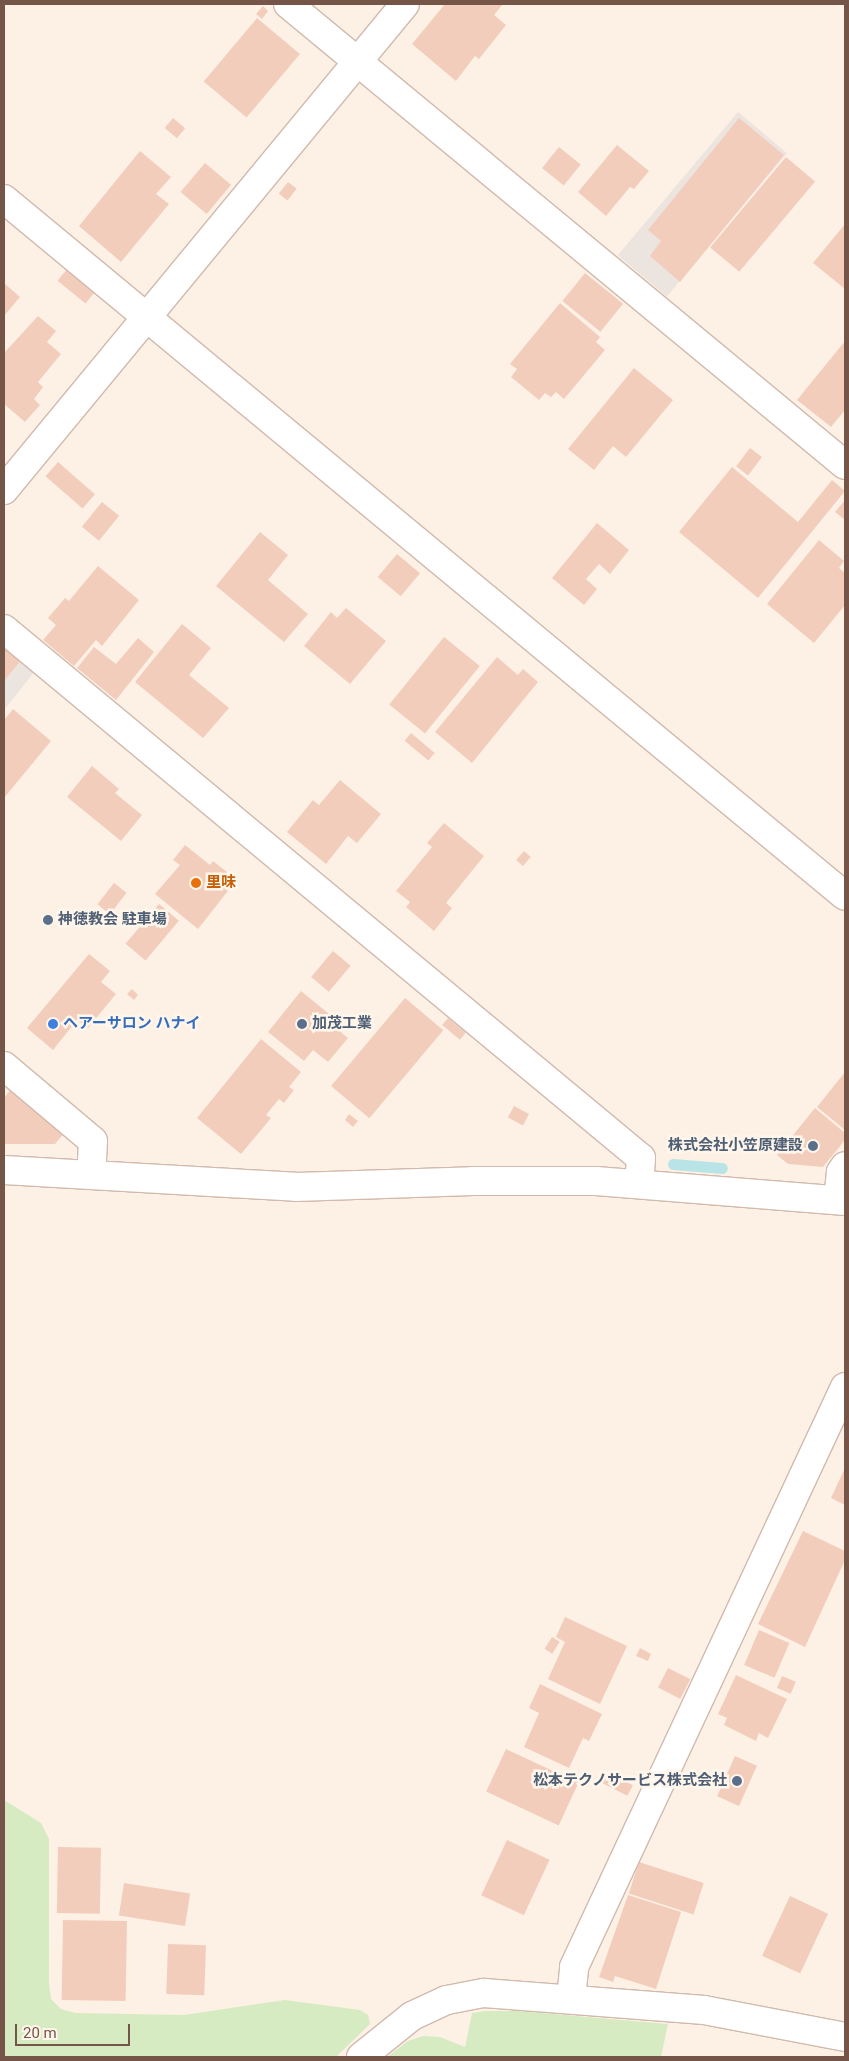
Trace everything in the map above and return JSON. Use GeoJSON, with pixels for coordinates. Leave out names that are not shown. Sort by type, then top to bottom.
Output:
{"type":"FeatureCollection","features":[{"type":"Feature","properties":{"kind":"street"},"geometry":{"type":"LineString","coordinates":[[288,4],[845,465]]}},
{"type":"Feature","properties":{"kind":"street"},"geometry":{"type":"LineString","coordinates":[[4,490],[405,4]]}},
{"type":"Feature","properties":{"kind":"street"},"geometry":{"type":"LineString","coordinates":[[4,200],[845,896]]}},
{"type":"Feature","properties":{"kind":"street"},"geometry":{"type":"LineString","coordinates":[[4,628],[641,1158],[639,1184]]}},
{"type":"Feature","properties":{"kind":"street"},"geometry":{"type":"LineString","coordinates":[[4,1066],[93,1140],[91,1174]]}},
{"type":"Feature","properties":{"kind":"street"},"geometry":{"type":"LineString","coordinates":[[4,1170],[296,1187],[534,1180],[639,1184],[842,1201],[841,1172],[845,1166]]}},
{"type":"Feature","properties":{"kind":"street"},"geometry":{"type":"LineString","coordinates":[[571,1998],[574,1967],[845,1387]]}},
{"type":"Feature","properties":{"kind":"street"},"geometry":{"type":"LineString","coordinates":[[361,2057],[412,2016],[446,2000],[484,1993],[571,1998],[737,2014],[845,2037]]}},
{"type":"Feature","properties":{"kind":"shaded area"},"geometry":{"type":"Polygon","coordinates":[[[738,112],[787,153],[667,296],[618,255],[738,112]]]}},
{"type":"Feature","properties":{"kind":"shaded area"},"geometry":{"type":"Polygon","coordinates":[[[4,643],[36,670],[4,710],[4,643]]]}},
{"type":"Feature","properties":{"kind":"green space"},"geometry":{"type":"Polygon","coordinates":[[[4,1800],[41,1823],[49,1839],[49,1983],[51,1999],[61,2009],[76,2013],[184,2015],[285,2000],[360,2010],[368,2015],[370,2024],[336,2057],[4,2057],[4,1800]]]}},
{"type":"Feature","properties":{"kind":"green space"},"geometry":{"type":"Polygon","coordinates":[[[520,2011],[668,2024],[661,2057],[387,2057],[408,2041],[423,2036],[440,2037],[465,2047],[472,2013],[520,2011]]]}},
{"type":"Feature","properties":{"kind":"building"},"geometry":{"type":"Polygon","coordinates":[[[445,4],[503,4],[494,15],[506,25],[479,59],[475,56],[456,81],[412,44],[445,4]]]}},
{"type":"Feature","properties":{"kind":"building"},"geometry":{"type":"Polygon","coordinates":[[[263,6],[268,11],[262,19],[256,14],[263,6]]]}},
{"type":"Feature","properties":{"kind":"building"},"geometry":{"type":"Polygon","coordinates":[[[257,18],[300,54],[247,118],[204,82],[257,18]]]}},
{"type":"Feature","properties":{"kind":"building"},"geometry":{"type":"Polygon","coordinates":[[[173,118],[185,128],[177,138],[165,128],[173,118]]]}},
{"type":"Feature","properties":{"kind":"building"},"geometry":{"type":"Polygon","coordinates":[[[739,118],[784,155],[680,282],[650,256],[661,241],[648,230],[739,118]]]}},
{"type":"Feature","properties":{"kind":"building"},"geometry":{"type":"Polygon","coordinates":[[[617,145],[649,171],[634,189],[630,187],[606,216],[578,192],[617,145]]]}},
{"type":"Feature","properties":{"kind":"building"},"geometry":{"type":"Polygon","coordinates":[[[559,147],[581,165],[564,186],[542,168],[559,147]]]}},
{"type":"Feature","properties":{"kind":"building"},"geometry":{"type":"Polygon","coordinates":[[[140,151],[171,177],[156,194],[169,204],[121,262],[79,226],[140,151]]]}},
{"type":"Feature","properties":{"kind":"building"},"geometry":{"type":"Polygon","coordinates":[[[786,157],[815,181],[739,272],[710,247],[786,157]]]}},
{"type":"Feature","properties":{"kind":"building"},"geometry":{"type":"Polygon","coordinates":[[[205,163],[231,185],[207,214],[181,192],[205,163]]]}},
{"type":"Feature","properties":{"kind":"building"},"geometry":{"type":"Polygon","coordinates":[[[288,182],[297,189],[287,201],[279,194],[288,182]]]}},
{"type":"Feature","properties":{"kind":"building"},"geometry":{"type":"Polygon","coordinates":[[[845,224],[845,289],[813,263],[845,224]]]}},
{"type":"Feature","properties":{"kind":"building"},"geometry":{"type":"Polygon","coordinates":[[[72,263],[100,286],[86,304],[58,281],[72,263]]]}},
{"type":"Feature","properties":{"kind":"building"},"geometry":{"type":"Polygon","coordinates":[[[585,273],[623,304],[600,332],[562,301],[585,273]]]}},
{"type":"Feature","properties":{"kind":"building"},"geometry":{"type":"Polygon","coordinates":[[[4,283],[20,297],[4,316],[4,283]]]}},
{"type":"Feature","properties":{"kind":"building"},"geometry":{"type":"Polygon","coordinates":[[[560,303],[600,337],[596,342],[605,350],[564,399],[556,392],[551,397],[545,393],[539,400],[511,377],[517,369],[510,364],[560,303]]]}},
{"type":"Feature","properties":{"kind":"building"},"geometry":{"type":"Polygon","coordinates":[[[38,316],[56,331],[47,342],[61,354],[38,382],[43,387],[34,399],[40,405],[25,422],[4,404],[4,353],[38,316]]]}},
{"type":"Feature","properties":{"kind":"building"},"geometry":{"type":"Polygon","coordinates":[[[845,341],[845,410],[831,427],[797,400],[845,341]]]}},
{"type":"Feature","properties":{"kind":"building"},"geometry":{"type":"Polygon","coordinates":[[[634,368],[673,400],[626,457],[613,446],[594,470],[568,449],[634,368]]]}},
{"type":"Feature","properties":{"kind":"building"},"geometry":{"type":"Polygon","coordinates":[[[750,448],[762,457],[748,475],[736,466],[750,448]]]}},
{"type":"Feature","properties":{"kind":"building"},"geometry":{"type":"Polygon","coordinates":[[[58,462],[95,494],[83,508],[46,476],[58,462]]]}},
{"type":"Feature","properties":{"kind":"building"},"geometry":{"type":"Polygon","coordinates":[[[732,467],[798,522],[832,480],[845,491],[758,598],[679,532],[732,467]]]}},
{"type":"Feature","properties":{"kind":"building"},"geometry":{"type":"Polygon","coordinates":[[[845,500],[845,520],[835,512],[845,500]]]}},
{"type":"Feature","properties":{"kind":"building"},"geometry":{"type":"Polygon","coordinates":[[[102,502],[119,516],[99,541],[82,527],[102,502]]]}},
{"type":"Feature","properties":{"kind":"building"},"geometry":{"type":"Polygon","coordinates":[[[597,523],[629,550],[610,574],[599,564],[586,579],[597,589],[584,605],[552,578],[597,523]]]}},
{"type":"Feature","properties":{"kind":"building"},"geometry":{"type":"Polygon","coordinates":[[[260,532],[288,555],[268,580],[308,614],[284,642],[216,586],[260,532]]]}},
{"type":"Feature","properties":{"kind":"building"},"geometry":{"type":"Polygon","coordinates":[[[819,540],[844,561],[839,568],[845,573],[845,605],[814,643],[767,604],[819,540]]]}},
{"type":"Feature","properties":{"kind":"building"},"geometry":{"type":"Polygon","coordinates":[[[397,554],[420,573],[401,596],[378,577],[397,554]]]}},
{"type":"Feature","properties":{"kind":"building"},"geometry":{"type":"Polygon","coordinates":[[[98,566],[139,600],[102,646],[96,640],[74,666],[43,640],[56,625],[48,618],[65,598],[69,601],[98,566]]]}},
{"type":"Feature","properties":{"kind":"building"},"geometry":{"type":"Polygon","coordinates":[[[346,608],[386,641],[350,684],[304,646],[331,612],[337,618],[346,608]]]}},
{"type":"Feature","properties":{"kind":"building"},"geometry":{"type":"Polygon","coordinates":[[[182,624],[211,648],[189,675],[229,708],[203,738],[135,682],[182,624]]]}},
{"type":"Feature","properties":{"kind":"building"},"geometry":{"type":"Polygon","coordinates":[[[444,637],[480,666],[425,734],[389,705],[444,637]]]}},
{"type":"Feature","properties":{"kind":"building"},"geometry":{"type":"Polygon","coordinates":[[[138,638],[154,652],[116,700],[77,668],[94,647],[116,664],[138,638]]]}},
{"type":"Feature","properties":{"kind":"building"},"geometry":{"type":"Polygon","coordinates":[[[4,644],[22,659],[4,681],[4,644]]]}},
{"type":"Feature","properties":{"kind":"building"},"geometry":{"type":"Polygon","coordinates":[[[497,657],[518,675],[523,669],[538,682],[472,763],[435,732],[497,657]]]}},
{"type":"Feature","properties":{"kind":"building"},"geometry":{"type":"Polygon","coordinates":[[[13,709],[51,741],[4,798],[4,720],[13,709]]]}},
{"type":"Feature","properties":{"kind":"building"},"geometry":{"type":"Polygon","coordinates":[[[411,733],[435,753],[428,761],[405,741],[411,733]]]}},
{"type":"Feature","properties":{"kind":"building"},"geometry":{"type":"Polygon","coordinates":[[[92,766],[119,789],[115,793],[142,815],[121,841],[67,797],[92,766]]]}},
{"type":"Feature","properties":{"kind":"building"},"geometry":{"type":"Polygon","coordinates":[[[340,780],[381,814],[357,843],[348,836],[326,864],[287,832],[313,800],[319,805],[340,780]]]}},
{"type":"Feature","properties":{"kind":"building"},"geometry":{"type":"Polygon","coordinates":[[[444,823],[484,856],[446,903],[452,908],[434,931],[406,907],[410,902],[396,891],[432,847],[427,843],[444,823]]]}},
{"type":"Feature","properties":{"kind":"building","name":"里味"},"geometry":{"type":"Polygon","coordinates":[[[185,845],[210,865],[213,861],[227,872],[222,879],[231,887],[198,929],[155,894],[180,865],[173,860],[185,845]]]}},
{"type":"Feature","properties":{"kind":"building"},"geometry":{"type":"Polygon","coordinates":[[[524,851],[531,857],[523,866],[516,860],[524,851]]]}},
{"type":"Feature","properties":{"kind":"building"},"geometry":{"type":"Polygon","coordinates":[[[114,883],[127,893],[110,914],[97,904],[114,883]]]}},
{"type":"Feature","properties":{"kind":"building"},"geometry":{"type":"Polygon","coordinates":[[[159,904],[179,921],[145,961],[126,944],[159,904]]]}},
{"type":"Feature","properties":{"kind":"building"},"geometry":{"type":"Polygon","coordinates":[[[333,951],[351,966],[329,992],[311,977],[333,951]]]}},
{"type":"Feature","properties":{"kind":"building"},"geometry":{"type":"Polygon","coordinates":[[[89,954],[110,971],[101,982],[116,994],[88,1028],[77,1020],[53,1050],[27,1028],[89,954]]]}},
{"type":"Feature","properties":{"kind":"building"},"geometry":{"type":"Polygon","coordinates":[[[132,989],[138,995],[134,1000],[127,994],[132,989]]]}},
{"type":"Feature","properties":{"kind":"building"},"geometry":{"type":"Polygon","coordinates":[[[301,991],[334,1018],[330,1023],[348,1038],[328,1062],[313,1050],[304,1061],[268,1032],[301,991]]]}},
{"type":"Feature","properties":{"kind":"building"},"geometry":{"type":"Polygon","coordinates":[[[405,998],[443,1030],[369,1118],[331,1086],[405,998]]]}},
{"type":"Feature","properties":{"kind":"building"},"geometry":{"type":"Polygon","coordinates":[[[448,1018],[466,1033],[460,1040],[442,1025],[448,1018]]]}},
{"type":"Feature","properties":{"kind":"building"},"geometry":{"type":"Polygon","coordinates":[[[261,1039],[301,1072],[289,1087],[294,1090],[284,1103],[279,1099],[266,1115],[271,1118],[241,1154],[197,1118],[261,1039]]]}},
{"type":"Feature","properties":{"kind":"building"},"geometry":{"type":"Polygon","coordinates":[[[845,1072],[845,1130],[817,1107],[845,1072]]]}},
{"type":"Feature","properties":{"kind":"building"},"geometry":{"type":"Polygon","coordinates":[[[14,1085],[67,1130],[55,1144],[4,1144],[4,1098],[14,1085]]]}},
{"type":"Feature","properties":{"kind":"building"},"geometry":{"type":"Polygon","coordinates":[[[514,1106],[529,1114],[523,1125],[508,1117],[514,1106]]]}},
{"type":"Feature","properties":{"kind":"building"},"geometry":{"type":"Polygon","coordinates":[[[815,1108],[845,1133],[845,1140],[823,1167],[788,1164],[777,1155],[815,1108]]]}},
{"type":"Feature","properties":{"kind":"building"},"geometry":{"type":"Polygon","coordinates":[[[349,1114],[358,1121],[353,1127],[345,1120],[349,1114]]]}},
{"type":"Feature","properties":{"kind":"building"},"geometry":{"type":"Polygon","coordinates":[[[845,1468],[845,1505],[831,1498],[845,1468]]]}},
{"type":"Feature","properties":{"kind":"building"},"geometry":{"type":"Polygon","coordinates":[[[803,1531],[845,1551],[845,1560],[805,1647],[758,1624],[803,1531]]]}},
{"type":"Feature","properties":{"kind":"building"},"geometry":{"type":"Polygon","coordinates":[[[565,1617],[627,1646],[600,1704],[548,1679],[565,1642],[556,1637],[565,1617]]]}},
{"type":"Feature","properties":{"kind":"building"},"geometry":{"type":"Polygon","coordinates":[[[759,1630],[789,1643],[775,1678],[744,1665],[759,1630]]]}},
{"type":"Feature","properties":{"kind":"building"},"geometry":{"type":"Polygon","coordinates":[[[552,1637],[560,1642],[552,1654],[545,1649],[552,1637]]]}},
{"type":"Feature","properties":{"kind":"building"},"geometry":{"type":"Polygon","coordinates":[[[640,1648],[651,1654],[648,1661],[636,1656],[640,1648]]]}},
{"type":"Feature","properties":{"kind":"building"},"geometry":{"type":"Polygon","coordinates":[[[668,1668],[690,1679],[680,1699],[658,1688],[668,1668]]]}},
{"type":"Feature","properties":{"kind":"building"},"geometry":{"type":"Polygon","coordinates":[[[736,1675],[787,1699],[768,1738],[759,1733],[756,1741],[724,1725],[727,1718],[718,1714],[736,1675]]]}},
{"type":"Feature","properties":{"kind":"building"},"geometry":{"type":"Polygon","coordinates":[[[782,1676],[796,1682],[791,1694],[777,1688],[782,1676]]]}},
{"type":"Feature","properties":{"kind":"building"},"geometry":{"type":"Polygon","coordinates":[[[540,1684],[602,1714],[589,1741],[583,1738],[569,1768],[524,1747],[539,1713],[529,1708],[540,1684]]]}},
{"type":"Feature","properties":{"kind":"building"},"geometry":{"type":"Polygon","coordinates":[[[506,1749],[579,1783],[559,1825],[486,1792],[506,1749]]]}},
{"type":"Feature","properties":{"kind":"building"},"geometry":{"type":"Polygon","coordinates":[[[735,1756],[757,1766],[739,1806],[717,1796],[735,1756]]]}},
{"type":"Feature","properties":{"kind":"building"},"geometry":{"type":"Polygon","coordinates":[[[607,1772],[633,1785],[627,1796],[602,1783],[607,1772]]]}},
{"type":"Feature","properties":{"kind":"building"},"geometry":{"type":"Polygon","coordinates":[[[507,1840],[550,1860],[524,1915],[481,1895],[507,1840]]]}},
{"type":"Feature","properties":{"kind":"building"},"geometry":{"type":"Polygon","coordinates":[[[58,1847],[101,1848],[100,1914],[57,1913],[58,1847]]]}},
{"type":"Feature","properties":{"kind":"building"},"geometry":{"type":"Polygon","coordinates":[[[639,1862],[704,1883],[693,1914],[629,1893],[639,1862]]]}},
{"type":"Feature","properties":{"kind":"building"},"geometry":{"type":"Polygon","coordinates":[[[124,1883],[190,1893],[185,1926],[119,1916],[124,1883]]]}},
{"type":"Feature","properties":{"kind":"building"},"geometry":{"type":"Polygon","coordinates":[[[628,1895],[681,1912],[656,1989],[615,1976],[613,1982],[599,1977],[628,1895]]]}},
{"type":"Feature","properties":{"kind":"building"},"geometry":{"type":"Polygon","coordinates":[[[790,1896],[828,1914],[800,1974],[762,1956],[790,1896]]]}},
{"type":"Feature","properties":{"kind":"building"},"geometry":{"type":"Polygon","coordinates":[[[63,1920],[127,1921],[126,2001],[62,2000],[63,1920]]]}},
{"type":"Feature","properties":{"kind":"building"},"geometry":{"type":"Polygon","coordinates":[[[168,1944],[206,1945],[204,1995],[166,1994],[168,1944]]]}},
{"type":"Feature","properties":{"kind":"waterway"},"geometry":{"type":"LineString","coordinates":[[673,1164],[722,1168]]}},
{"type":"Feature","properties":{"kind":"place","name":"里味"},"geometry":{"type":"Point","coordinates":[196,883]}},
{"type":"Feature","properties":{"kind":"place","name":"神徳教会 駐車場"},"geometry":{"type":"Point","coordinates":[48,920]}},
{"type":"Feature","properties":{"kind":"place","name":"ヘアーサロン ハナイ"},"geometry":{"type":"Point","coordinates":[53,1024]}},
{"type":"Feature","properties":{"kind":"place","name":"加茂工業"},"geometry":{"type":"Point","coordinates":[302,1024]}},
{"type":"Feature","properties":{"kind":"place","name":"株式会社小笠原建設"},"geometry":{"type":"Point","coordinates":[813,1146]}},
{"type":"Feature","properties":{"kind":"place","name":"松本テクノサービス株式会社"},"geometry":{"type":"Point","coordinates":[737,1781]}}]}
